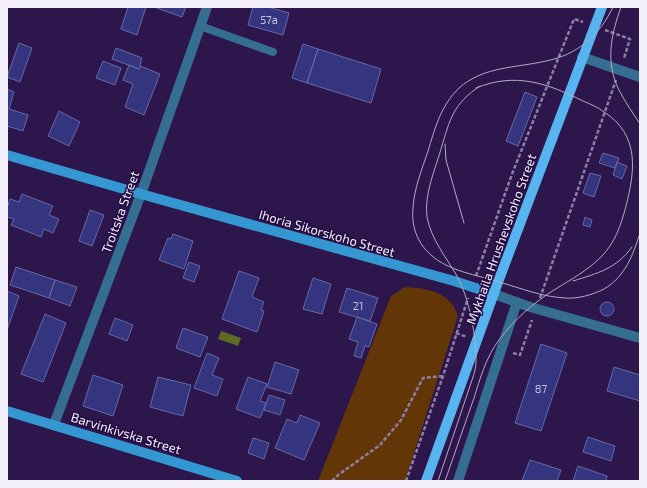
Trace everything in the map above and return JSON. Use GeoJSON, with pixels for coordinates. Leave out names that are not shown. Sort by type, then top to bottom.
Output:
{"type":"FeatureCollection","features":[{"type":"Feature","properties":{"kind":"main road","name":"Mykhaila Hrushevskoho Street"},"geometry":{"type":"LineString","coordinates":[[426,481],[582,57],[602,7]]}},
{"type":"Feature","properties":{"kind":"street","name":"Troitska Street"},"geometry":{"type":"LineString","coordinates":[[54,424],[141,194],[207,7]]}},
{"type":"Feature","properties":{"kind":"street"},"geometry":{"type":"LineString","coordinates":[[582,57],[640,77]]}},
{"type":"Feature","properties":{"kind":"street","name":"Ihoria Sikorskoho Street"},"geometry":{"type":"LineString","coordinates":[[7,155],[472,287],[536,308],[640,338]]}},
{"type":"Feature","properties":{"kind":"street"},"geometry":{"type":"LineString","coordinates":[[458,481],[517,302]]}},
{"type":"Feature","properties":{"kind":"street","name":"Barvinkivska Street"},"geometry":{"type":"LineString","coordinates":[[7,411],[54,424],[231,480]]}},
{"type":"Feature","properties":{"kind":"lane"},"geometry":{"type":"LineString","coordinates":[[200,26],[273,52]]}},
{"type":"Feature","properties":{"kind":"path"},"geometry":{"type":"LineString","coordinates":[[406,481],[512,174],[574,19]]}},
{"type":"Feature","properties":{"kind":"path"},"geometry":{"type":"LineString","coordinates":[[502,349],[520,355],[630,40]]}},
{"type":"Feature","properties":{"kind":"path"},"geometry":{"type":"LineString","coordinates":[[456,334],[477,341]]}},
{"type":"Feature","properties":{"kind":"path"},"geometry":{"type":"LineString","coordinates":[[332,481],[380,445],[401,420],[423,378],[443,376]]}},
{"type":"Feature","properties":{"kind":"shaded area"},"geometry":{"type":"Polygon","coordinates":[[[405,287],[424,289],[437,293],[448,299],[455,308],[458,316],[405,481],[318,481],[391,296],[405,287]]]}},
{"type":"Feature","properties":{"kind":"shaded area"},"geometry":{"type":"Polygon","coordinates":[[[221,331],[241,338],[238,346],[218,339],[221,331]]]}},
{"type":"Feature","properties":{"kind":"building"},"geometry":{"type":"Polygon","coordinates":[[[128,7],[146,7],[137,35],[121,29],[128,7]]]}},
{"type":"Feature","properties":{"kind":"building"},"geometry":{"type":"Polygon","coordinates":[[[154,7],[186,7],[182,17],[154,7]]]}},
{"type":"Feature","properties":{"kind":"building"},"geometry":{"type":"Polygon","coordinates":[[[253,7],[268,7],[289,13],[283,35],[248,25],[253,7]]]}},
{"type":"Feature","properties":{"kind":"building"},"geometry":{"type":"Polygon","coordinates":[[[19,43],[32,48],[20,82],[7,77],[19,43]]]}},
{"type":"Feature","properties":{"kind":"building"},"geometry":{"type":"Polygon","coordinates":[[[303,44],[318,49],[307,83],[292,78],[303,44]]]}},
{"type":"Feature","properties":{"kind":"building"},"geometry":{"type":"Polygon","coordinates":[[[116,48],[142,58],[139,69],[112,59],[116,48]]]}},
{"type":"Feature","properties":{"kind":"building"},"geometry":{"type":"Polygon","coordinates":[[[318,49],[381,69],[371,103],[307,83],[318,49]]]}},
{"type":"Feature","properties":{"kind":"building"},"geometry":{"type":"Polygon","coordinates":[[[103,61],[121,68],[115,85],[96,78],[103,61]]]}},
{"type":"Feature","properties":{"kind":"building"},"geometry":{"type":"Polygon","coordinates":[[[129,65],[139,69],[140,66],[160,74],[144,115],[125,107],[133,84],[123,80],[129,65]]]}},
{"type":"Feature","properties":{"kind":"building"},"geometry":{"type":"Polygon","coordinates":[[[7,89],[14,92],[9,109],[28,115],[23,131],[7,126],[7,89]]]}},
{"type":"Feature","properties":{"kind":"building"},"geometry":{"type":"Polygon","coordinates":[[[525,92],[537,97],[518,146],[506,141],[525,92]]]}},
{"type":"Feature","properties":{"kind":"building"},"geometry":{"type":"Polygon","coordinates":[[[59,111],[80,122],[69,146],[48,136],[59,111]]]}},
{"type":"Feature","properties":{"kind":"building"},"geometry":{"type":"Polygon","coordinates":[[[603,153],[619,158],[615,168],[599,163],[603,153]]]}},
{"type":"Feature","properties":{"kind":"building"},"geometry":{"type":"Polygon","coordinates":[[[617,162],[627,166],[622,179],[613,175],[617,162]]]}},
{"type":"Feature","properties":{"kind":"building"},"geometry":{"type":"Polygon","coordinates":[[[590,173],[601,176],[594,197],[583,193],[590,173]]]}},
{"type":"Feature","properties":{"kind":"building"},"geometry":{"type":"Polygon","coordinates":[[[22,194],[53,206],[49,215],[59,219],[53,233],[44,229],[41,237],[11,225],[14,219],[7,217],[7,208],[10,199],[19,202],[22,194]]]}},
{"type":"Feature","properties":{"kind":"building"},"geometry":{"type":"Polygon","coordinates":[[[90,210],[104,215],[92,246],[79,241],[90,210]]]}},
{"type":"Feature","properties":{"kind":"building"},"geometry":{"type":"Polygon","coordinates":[[[585,217],[592,220],[590,227],[583,225],[585,217]]]}},
{"type":"Feature","properties":{"kind":"building"},"geometry":{"type":"Polygon","coordinates":[[[173,234],[193,241],[184,269],[159,260],[168,238],[171,239],[173,234]]]}},
{"type":"Feature","properties":{"kind":"building"},"geometry":{"type":"Polygon","coordinates":[[[189,262],[200,266],[194,282],[183,278],[189,262]]]}},
{"type":"Feature","properties":{"kind":"building"},"geometry":{"type":"Polygon","coordinates":[[[16,267],[55,280],[49,298],[10,285],[16,267]]]}},
{"type":"Feature","properties":{"kind":"building"},"geometry":{"type":"Polygon","coordinates":[[[239,271],[259,278],[252,297],[264,302],[261,310],[264,311],[257,332],[222,319],[239,271]]]}},
{"type":"Feature","properties":{"kind":"building"},"geometry":{"type":"Polygon","coordinates":[[[313,278],[331,284],[322,314],[303,309],[313,278]]]}},
{"type":"Feature","properties":{"kind":"building"},"geometry":{"type":"Polygon","coordinates":[[[55,280],[77,287],[70,306],[49,298],[55,280]]]}},
{"type":"Feature","properties":{"kind":"building"},"geometry":{"type":"Polygon","coordinates":[[[347,288],[378,298],[370,321],[339,312],[347,288]]]}},
{"type":"Feature","properties":{"kind":"building"},"geometry":{"type":"Polygon","coordinates":[[[7,291],[19,296],[7,330],[7,291]]]}},
{"type":"Feature","properties":{"kind":"building"},"geometry":{"type":"Polygon","coordinates":[[[607,302],[612,304],[614,309],[612,314],[607,316],[602,314],[600,309],[602,304],[607,302]]]}},
{"type":"Feature","properties":{"kind":"building"},"geometry":{"type":"Polygon","coordinates":[[[45,314],[66,323],[43,382],[21,374],[45,314]]]}},
{"type":"Feature","properties":{"kind":"building"},"geometry":{"type":"Polygon","coordinates":[[[357,317],[377,324],[369,347],[365,346],[361,358],[354,356],[358,342],[349,339],[357,317]]]}},
{"type":"Feature","properties":{"kind":"building"},"geometry":{"type":"Polygon","coordinates":[[[115,318],[133,325],[127,341],[109,334],[115,318]]]}},
{"type":"Feature","properties":{"kind":"building"},"geometry":{"type":"Polygon","coordinates":[[[183,328],[208,337],[200,357],[176,348],[183,328]]]}},
{"type":"Feature","properties":{"kind":"building"},"geometry":{"type":"Polygon","coordinates":[[[541,344],[567,353],[541,431],[515,423],[541,344]]]}},
{"type":"Feature","properties":{"kind":"building"},"geometry":{"type":"Polygon","coordinates":[[[207,353],[219,358],[212,375],[223,379],[217,396],[194,388],[207,353]]]}},
{"type":"Feature","properties":{"kind":"building"},"geometry":{"type":"Polygon","coordinates":[[[275,362],[299,370],[291,394],[267,387],[275,362]]]}},
{"type":"Feature","properties":{"kind":"building"},"geometry":{"type":"Polygon","coordinates":[[[614,367],[640,375],[640,401],[607,391],[614,367]]]}},
{"type":"Feature","properties":{"kind":"building"},"geometry":{"type":"Polygon","coordinates":[[[93,375],[123,385],[113,416],[83,406],[93,375]]]}},
{"type":"Feature","properties":{"kind":"building"},"geometry":{"type":"Polygon","coordinates":[[[158,377],[191,385],[183,416],[150,407],[158,377]]]}},
{"type":"Feature","properties":{"kind":"building"},"geometry":{"type":"Polygon","coordinates":[[[248,377],[267,384],[260,401],[266,403],[260,418],[236,409],[248,377]]]}},
{"type":"Feature","properties":{"kind":"building"},"geometry":{"type":"Polygon","coordinates":[[[269,395],[285,400],[280,415],[264,410],[269,395]]]}},
{"type":"Feature","properties":{"kind":"building"},"geometry":{"type":"Polygon","coordinates":[[[300,415],[320,423],[304,460],[275,448],[287,419],[297,423],[300,415]]]}},
{"type":"Feature","properties":{"kind":"building"},"geometry":{"type":"Polygon","coordinates":[[[588,437],[615,446],[611,461],[583,452],[588,437]]]}},
{"type":"Feature","properties":{"kind":"building"},"geometry":{"type":"Polygon","coordinates":[[[253,438],[269,443],[264,459],[248,453],[253,438]]]}},
{"type":"Feature","properties":{"kind":"building"},"geometry":{"type":"Polygon","coordinates":[[[530,460],[561,470],[557,481],[522,481],[530,460]]]}},
{"type":"Feature","properties":{"kind":"building"},"geometry":{"type":"Polygon","coordinates":[[[578,466],[607,476],[606,481],[573,481],[578,466]]]}},
{"type":"Feature","properties":{"kind":"tram line"},"geometry":{"type":"LineString","coordinates":[[613,7],[608,17],[594,35],[577,49],[568,54],[546,61],[501,69],[479,75],[459,88],[443,109],[436,125],[417,186],[414,201],[413,221],[416,233],[422,245],[431,255],[446,265],[463,272],[532,292],[565,298],[590,295],[604,289],[618,278],[631,257],[640,233]]}},
{"type":"Feature","properties":{"kind":"tram line"},"geometry":{"type":"LineString","coordinates":[[621,7],[612,38],[612,69],[619,90],[640,124]]}},
{"type":"Feature","properties":{"kind":"tram line"},"geometry":{"type":"LineString","coordinates":[[445,481],[484,368],[494,347],[517,319],[531,306],[584,271],[606,252],[614,240],[622,220],[631,180],[632,154],[629,143],[624,131],[616,121],[602,110],[557,89],[531,82],[518,80],[504,81],[490,83],[476,88]]}},
{"type":"Feature","properties":{"kind":"tram line"},"geometry":{"type":"LineString","coordinates":[[438,481],[474,373],[476,353],[474,330],[469,306],[457,276],[439,248],[432,233],[426,208],[431,182],[450,121],[458,106],[480,86]]}},
{"type":"Feature","properties":{"kind":"tram line"},"geometry":{"type":"LineString","coordinates":[[445,144],[446,160],[464,223]]}},
{"type":"Feature","properties":{"kind":"tram line"},"geometry":{"type":"LineString","coordinates":[[573,281],[598,273],[613,265],[632,247]]}}]}
